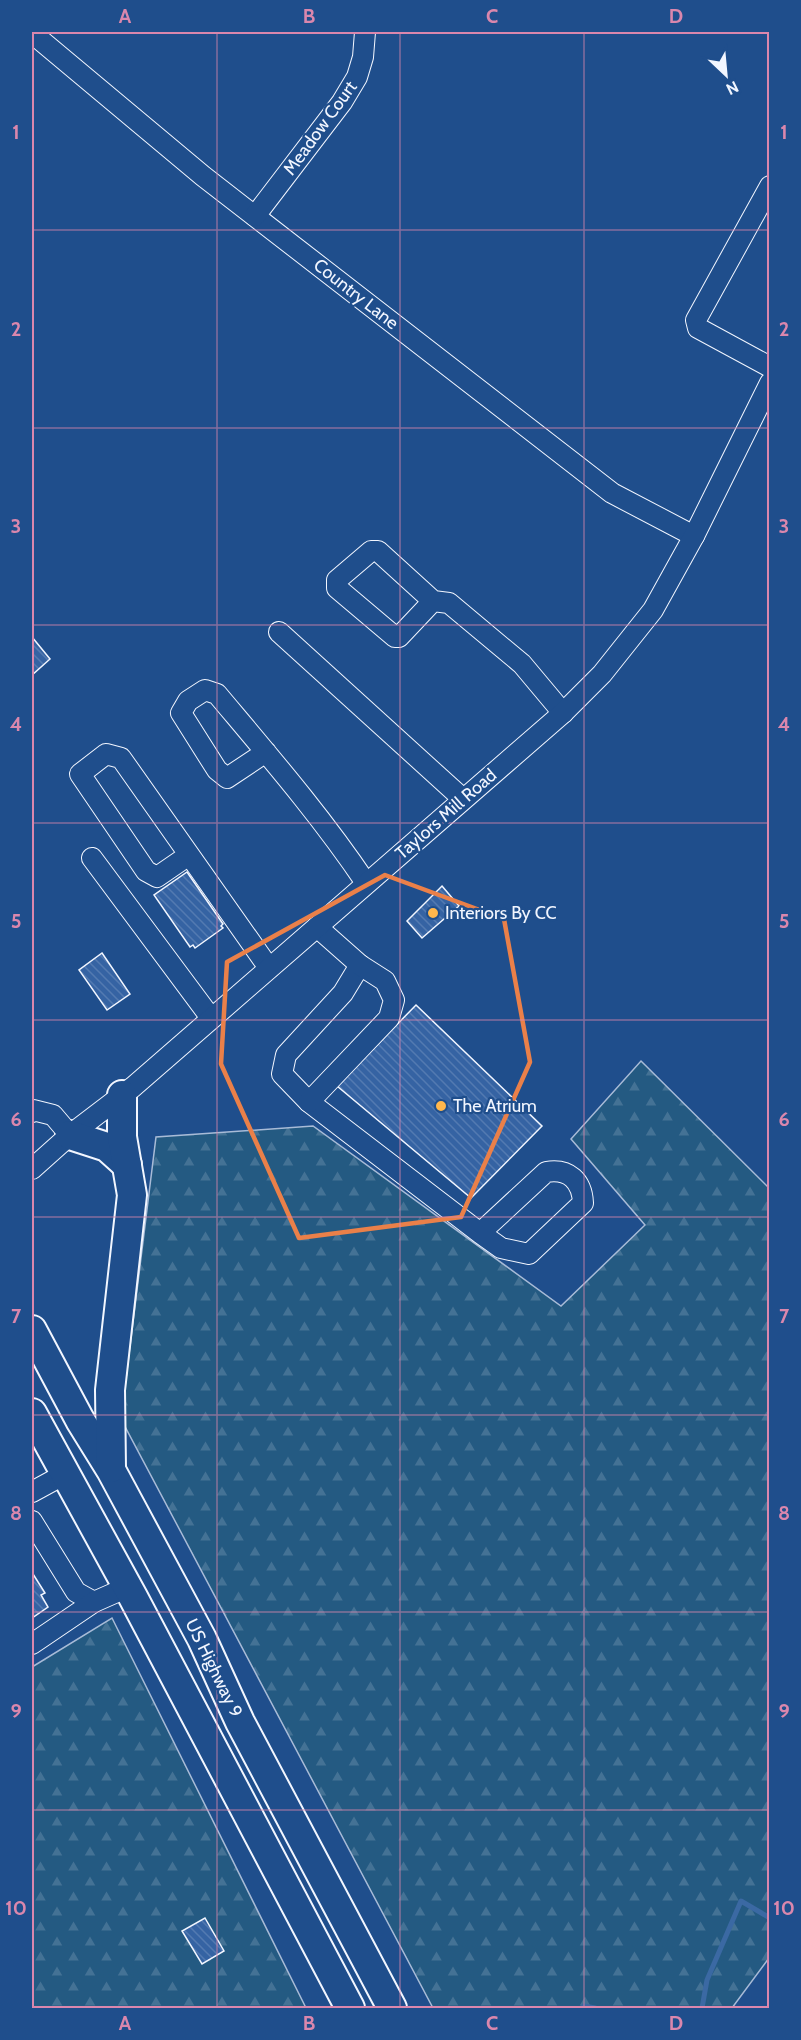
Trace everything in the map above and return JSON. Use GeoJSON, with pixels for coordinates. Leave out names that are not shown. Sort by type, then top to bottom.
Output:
{"type":"FeatureCollection","features":[{"type":"Feature","properties":{"kind":"highway"},"geometry":{"type":"LineString","coordinates":[[111,1470],[110,1390],[132,1195],[123,1137],[122,1095]]}},
{"type":"Feature","properties":{"kind":"highway"},"geometry":{"type":"LineString","coordinates":[[70,1135],[107,1147],[127,1165]]}},
{"type":"Feature","properties":{"kind":"highway","name":"US Highway 9"},"geometry":{"type":"LineString","coordinates":[[32,1330],[202,1639],[240,1722],[392,2008]]}},
{"type":"Feature","properties":{"kind":"highway","name":"US Highway 9"},"geometry":{"type":"LineString","coordinates":[[32,1413],[50,1460],[128,1587],[350,2008]]}},
{"type":"Feature","properties":{"kind":"street","name":"Meadow Court"},"geometry":{"type":"LineString","coordinates":[[255,216],[342,102],[357,77],[363,57],[365,32]]}},
{"type":"Feature","properties":{"kind":"street","name":"Country Lane"},"geometry":{"type":"LineString","coordinates":[[32,33],[255,216],[612,493],[694,536]]}},
{"type":"Feature","properties":{"kind":"street"},"geometry":{"type":"LineString","coordinates":[[770,186],[696,320],[698,328],[770,367]]}},
{"type":"Feature","properties":{"kind":"street","name":"Taylors Mill Road"},"geometry":{"type":"LineString","coordinates":[[32,1168],[122,1095],[317,927],[563,712],[602,674],[653,609],[694,536],[770,383]]}},
{"type":"Feature","properties":{"kind":"street"},"geometry":{"type":"LineString","coordinates":[[433,601],[399,637],[394,637],[337,588],[337,580],[371,551],[378,551],[433,601],[449,603],[522,664],[563,712]]}},
{"type":"Feature","properties":{"kind":"street"},"geometry":{"type":"LineString","coordinates":[[279,632],[463,799]]}},
{"type":"Feature","properties":{"kind":"street"},"geometry":{"type":"LineString","coordinates":[[266,752],[227,778],[217,770],[181,713],[188,701],[205,690],[218,694],[266,752],[326,825],[366,883]]}},
{"type":"Feature","properties":{"kind":"street"},"geometry":{"type":"LineString","coordinates":[[189,855],[157,877],[146,871],[80,774],[106,754],[120,758],[189,855],[269,968]]}},
{"type":"Feature","properties":{"kind":"street"},"geometry":{"type":"LineString","coordinates":[[92,858],[211,1018]]}},
{"type":"Feature","properties":{"kind":"street"},"geometry":{"type":"LineString","coordinates":[[309,1102],[390,1018],[394,1000],[384,981],[360,965],[317,927]]}},
{"type":"Feature","properties":{"kind":"street"},"geometry":{"type":"LineString","coordinates":[[360,965],[344,993],[286,1055],[282,1074],[309,1102],[480,1233],[501,1248],[515,1253],[529,1254],[583,1203],[582,1188],[576,1179],[565,1172],[546,1172],[480,1233]]}},
{"type":"Feature","properties":{"kind":"street"},"geometry":{"type":"LineString","coordinates":[[32,1112],[33,1110],[53,1115],[70,1135]]}},
{"type":"Feature","properties":{"kind":"street"},"geometry":{"type":"LineString","coordinates":[[32,1492],[50,1460]]}},
{"type":"Feature","properties":{"kind":"street"},"geometry":{"type":"LineString","coordinates":[[32,1521],[76,1592],[94,1602]]}},
{"type":"Feature","properties":{"kind":"street"},"geometry":{"type":"LineString","coordinates":[[32,1644],[94,1602],[128,1587]]}},
{"type":"Feature","properties":{"kind":"highlighted area"},"geometry":{"type":"Polygon","coordinates":[[[385,875],[504,919],[530,1062],[461,1217],[299,1238],[221,1064],[227,962],[385,875]]]}},
{"type":"Feature","properties":{"kind":"green space"},"geometry":{"type":"Polygon","coordinates":[[[641,1061],[769,1188],[769,1958],[732,2008],[433,2008],[121,1419],[156,1137],[313,1126],[561,1306],[645,1225],[571,1139],[641,1061]]]}},
{"type":"Feature","properties":{"kind":"green space"},"geometry":{"type":"Polygon","coordinates":[[[112,1618],[306,2008],[32,2008],[32,1667],[112,1618]]]}},
{"type":"Feature","properties":{"kind":"building"},"geometry":{"type":"Polygon","coordinates":[[[32,637],[50,659],[32,675],[32,637]]]}},
{"type":"Feature","properties":{"kind":"building"},"geometry":{"type":"Polygon","coordinates":[[[187,872],[223,924],[221,926],[223,928],[195,948],[193,945],[190,947],[154,895],[187,872]]]}},
{"type":"Feature","properties":{"kind":"building","name":"Interiors By CC"},"geometry":{"type":"Polygon","coordinates":[[[442,886],[459,906],[422,938],[407,921],[442,886]]]}},
{"type":"Feature","properties":{"kind":"building"},"geometry":{"type":"Polygon","coordinates":[[[102,953],[130,994],[107,1010],[79,970],[102,953]]]}},
{"type":"Feature","properties":{"kind":"building","name":"The Atrium"},"geometry":{"type":"Polygon","coordinates":[[[416,1005],[542,1126],[471,1198],[337,1086],[416,1005]]]}},
{"type":"Feature","properties":{"kind":"building"},"geometry":{"type":"Polygon","coordinates":[[[33,1574],[45,1593],[41,1595],[48,1607],[32,1618],[33,1574]]]}},
{"type":"Feature","properties":{"kind":"building"},"geometry":{"type":"Polygon","coordinates":[[[205,1918],[224,1951],[202,1964],[182,1931],[205,1918]]]}},
{"type":"Feature","properties":{"kind":"waterway"},"geometry":{"type":"LineString","coordinates":[[702,2008],[707,1980],[741,1901],[770,1918]]}},
{"type":"Feature","properties":{"kind":"waterway"},"geometry":{"type":"LineString","coordinates":[[582,2008],[584,2006],[595,2008]]}},
{"type":"Feature","properties":{"kind":"place","name":"Interiors By CC"},"geometry":{"type":"Point","coordinates":[433,913]}},
{"type":"Feature","properties":{"kind":"place","name":"The Atrium"},"geometry":{"type":"Point","coordinates":[441,1106]}}]}
